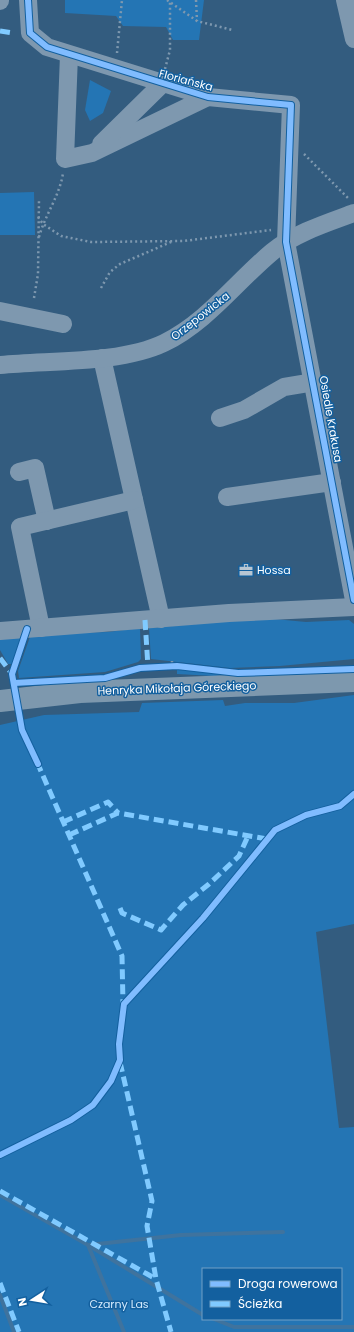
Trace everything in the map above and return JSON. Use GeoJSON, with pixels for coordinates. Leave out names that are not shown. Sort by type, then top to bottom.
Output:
{"type":"FeatureCollection","features":[{"type":"Feature","properties":{"kind":"main road","name":"Henryka Mikołaja Góreckiego"},"geometry":{"type":"LineString","coordinates":[[0,702],[80,692],[354,681]]}},
{"type":"Feature","properties":{"kind":"street","name":"Floriańska"},"geometry":{"type":"LineString","coordinates":[[28,0],[30,33],[47,47],[162,84],[208,97],[291,105],[287,235]]}},
{"type":"Feature","properties":{"kind":"street"},"geometry":{"type":"LineString","coordinates":[[345,0],[354,39]]}},
{"type":"Feature","properties":{"kind":"street"},"geometry":{"type":"LineString","coordinates":[[69,55],[65,159],[92,152],[208,97]]}},
{"type":"Feature","properties":{"kind":"street"},"geometry":{"type":"LineString","coordinates":[[92,152],[162,84]]}},
{"type":"Feature","properties":{"kind":"street","name":"Orzepowicka"},"geometry":{"type":"LineString","coordinates":[[0,365],[102,358],[152,348],[176,336],[223,300],[272,252],[287,235],[353,210]]}},
{"type":"Feature","properties":{"kind":"street","name":"Osiedle Krakusa"},"geometry":{"type":"LineString","coordinates":[[287,235],[354,600]]}},
{"type":"Feature","properties":{"kind":"street"},"geometry":{"type":"LineString","coordinates":[[0,311],[63,324]]}},
{"type":"Feature","properties":{"kind":"street"},"geometry":{"type":"LineString","coordinates":[[102,358],[161,619]]}},
{"type":"Feature","properties":{"kind":"street","name":"Osiedle Krakusa"},"geometry":{"type":"LineString","coordinates":[[220,418],[244,410],[284,387],[314,382]]}},
{"type":"Feature","properties":{"kind":"street"},"geometry":{"type":"LineString","coordinates":[[19,472],[35,468],[47,521]]}},
{"type":"Feature","properties":{"kind":"street"},"geometry":{"type":"LineString","coordinates":[[227,498],[332,482]]}},
{"type":"Feature","properties":{"kind":"street"},"geometry":{"type":"LineString","coordinates":[[41,628],[20,527],[134,500]]}},
{"type":"Feature","properties":{"kind":"street"},"geometry":{"type":"LineString","coordinates":[[0,631],[354,607]]}},
{"type":"Feature","properties":{"kind":"path"},"geometry":{"type":"LineString","coordinates":[[115,69],[122,0]]}},
{"type":"Feature","properties":{"kind":"path"},"geometry":{"type":"LineString","coordinates":[[167,0],[197,22],[232,30]]}},
{"type":"Feature","properties":{"kind":"path"},"geometry":{"type":"LineString","coordinates":[[196,0],[197,22]]}},
{"type":"Feature","properties":{"kind":"path"},"geometry":{"type":"LineString","coordinates":[[162,84],[170,50],[170,1]]}},
{"type":"Feature","properties":{"kind":"path"},"geometry":{"type":"LineString","coordinates":[[290,140],[353,210]]}},
{"type":"Feature","properties":{"kind":"path"},"geometry":{"type":"LineString","coordinates":[[38,241],[42,223],[62,181],[64,168]]}},
{"type":"Feature","properties":{"kind":"path"},"geometry":{"type":"LineString","coordinates":[[34,298],[38,274],[39,200]]}},
{"type":"Feature","properties":{"kind":"path"},"geometry":{"type":"LineString","coordinates":[[38,217],[42,223],[61,236],[91,242],[174,241],[287,235]]}},
{"type":"Feature","properties":{"kind":"path"},"geometry":{"type":"LineString","coordinates":[[101,288],[110,272],[120,264],[174,241]]}},
{"type":"Feature","properties":{"kind":"path"},"geometry":{"type":"LineString","coordinates":[[124,1004],[203,918],[275,830],[306,815],[340,806],[354,794]]}},
{"type":"Feature","properties":{"kind":"green space"},"geometry":{"type":"Polygon","coordinates":[[[65,0],[204,0],[199,40],[173,40],[166,27],[123,26],[116,16],[65,13],[65,0]]]}},
{"type":"Feature","properties":{"kind":"green space"},"geometry":{"type":"Polygon","coordinates":[[[90,80],[111,91],[103,113],[90,121],[85,110],[90,80]]]}},
{"type":"Feature","properties":{"kind":"green space"},"geometry":{"type":"Polygon","coordinates":[[[34,192],[35,235],[0,235],[0,193],[34,192]]]}},
{"type":"Feature","properties":{"kind":"green space"},"geometry":{"type":"Polygon","coordinates":[[[264,618],[306,622],[349,620],[354,624],[354,659],[280,666],[230,668],[151,659],[149,628],[264,618]]]}},
{"type":"Feature","properties":{"kind":"green space"},"geometry":{"type":"Polygon","coordinates":[[[140,628],[141,659],[138,662],[105,672],[19,678],[18,671],[31,634],[108,632],[140,628]]]}},
{"type":"Feature","properties":{"kind":"green space"},"geometry":{"type":"Polygon","coordinates":[[[22,635],[13,664],[8,664],[0,650],[0,637],[22,635]]]}},
{"type":"Feature","properties":{"kind":"green space"},"geometry":{"type":"Polygon","coordinates":[[[177,668],[231,675],[214,676],[177,674],[177,668]]]}},
{"type":"Feature","properties":{"kind":"green space","name":"Czarny Las"},"geometry":{"type":"Polygon","coordinates":[[[354,695],[354,924],[316,932],[339,1128],[354,1127],[354,1332],[0,1332],[0,725],[44,715],[139,712],[142,703],[223,700],[225,706],[245,703],[294,703],[354,695]]]}},
{"type":"Feature","properties":{"kind":"waterway"},"geometry":{"type":"LineString","coordinates":[[0,1195],[88,1245],[202,1314]]}},
{"type":"Feature","properties":{"kind":"waterway"},"geometry":{"type":"LineString","coordinates":[[124,1332],[88,1245],[181,1235],[283,1232]]}},
{"type":"Feature","properties":{"kind":"waterway"},"geometry":{"type":"LineString","coordinates":[[0,1295],[14,1332]]}},
{"type":"Feature","properties":{"kind":"waterway"},"geometry":{"type":"LineString","coordinates":[[216,1320],[234,1327],[354,1327]]}},
{"type":"Feature","properties":{"kind":"marked path"},"geometry":{"type":"LineString","coordinates":[[0,31],[13,33]]}},
{"type":"Feature","properties":{"kind":"marked path"},"geometry":{"type":"LineString","coordinates":[[145,620],[148,667]]}},
{"type":"Feature","properties":{"kind":"marked path"},"geometry":{"type":"LineString","coordinates":[[0,658],[12,674]]}},
{"type":"Feature","properties":{"kind":"marked path"},"geometry":{"type":"LineString","coordinates":[[37,762],[122,956],[123,1004]]}},
{"type":"Feature","properties":{"kind":"marked path"},"geometry":{"type":"LineString","coordinates":[[63,822],[108,802],[118,813]]}},
{"type":"Feature","properties":{"kind":"marked path"},"geometry":{"type":"LineString","coordinates":[[69,835],[118,813],[267,839]]}},
{"type":"Feature","properties":{"kind":"marked path"},"geometry":{"type":"LineString","coordinates":[[120,908],[122,913],[161,930],[183,905],[209,884],[239,856],[248,836]]}},
{"type":"Feature","properties":{"kind":"marked path"},"geometry":{"type":"LineString","coordinates":[[120,1062],[152,1201],[147,1226],[156,1279],[171,1332]]}},
{"type":"Feature","properties":{"kind":"marked path"},"geometry":{"type":"LineString","coordinates":[[0,1191],[156,1279]]}},
{"type":"Feature","properties":{"kind":"marked path"},"geometry":{"type":"LineString","coordinates":[[0,1283],[19,1332]]}},
{"type":"Feature","properties":{"kind":"cycle path"},"geometry":{"type":"LineString","coordinates":[[28,0],[30,33],[47,47],[208,97],[291,105],[286,242],[354,600]]}},
{"type":"Feature","properties":{"kind":"cycle path"},"geometry":{"type":"LineString","coordinates":[[27,629],[12,674],[22,730],[38,764]]}},
{"type":"Feature","properties":{"kind":"cycle path"},"geometry":{"type":"LineString","coordinates":[[14,683],[105,678],[140,668],[177,666],[238,673],[354,669]]}},
{"type":"Feature","properties":{"kind":"cycle path"},"geometry":{"type":"LineString","coordinates":[[0,1155],[71,1120],[93,1105],[111,1081],[120,1060],[119,1044],[124,1004],[203,918],[275,830],[306,815],[340,806],[354,794]]}},
{"type":"Feature","properties":{"kind":"place","name":"Hossa"},"geometry":{"type":"Point","coordinates":[246,570]}}]}
